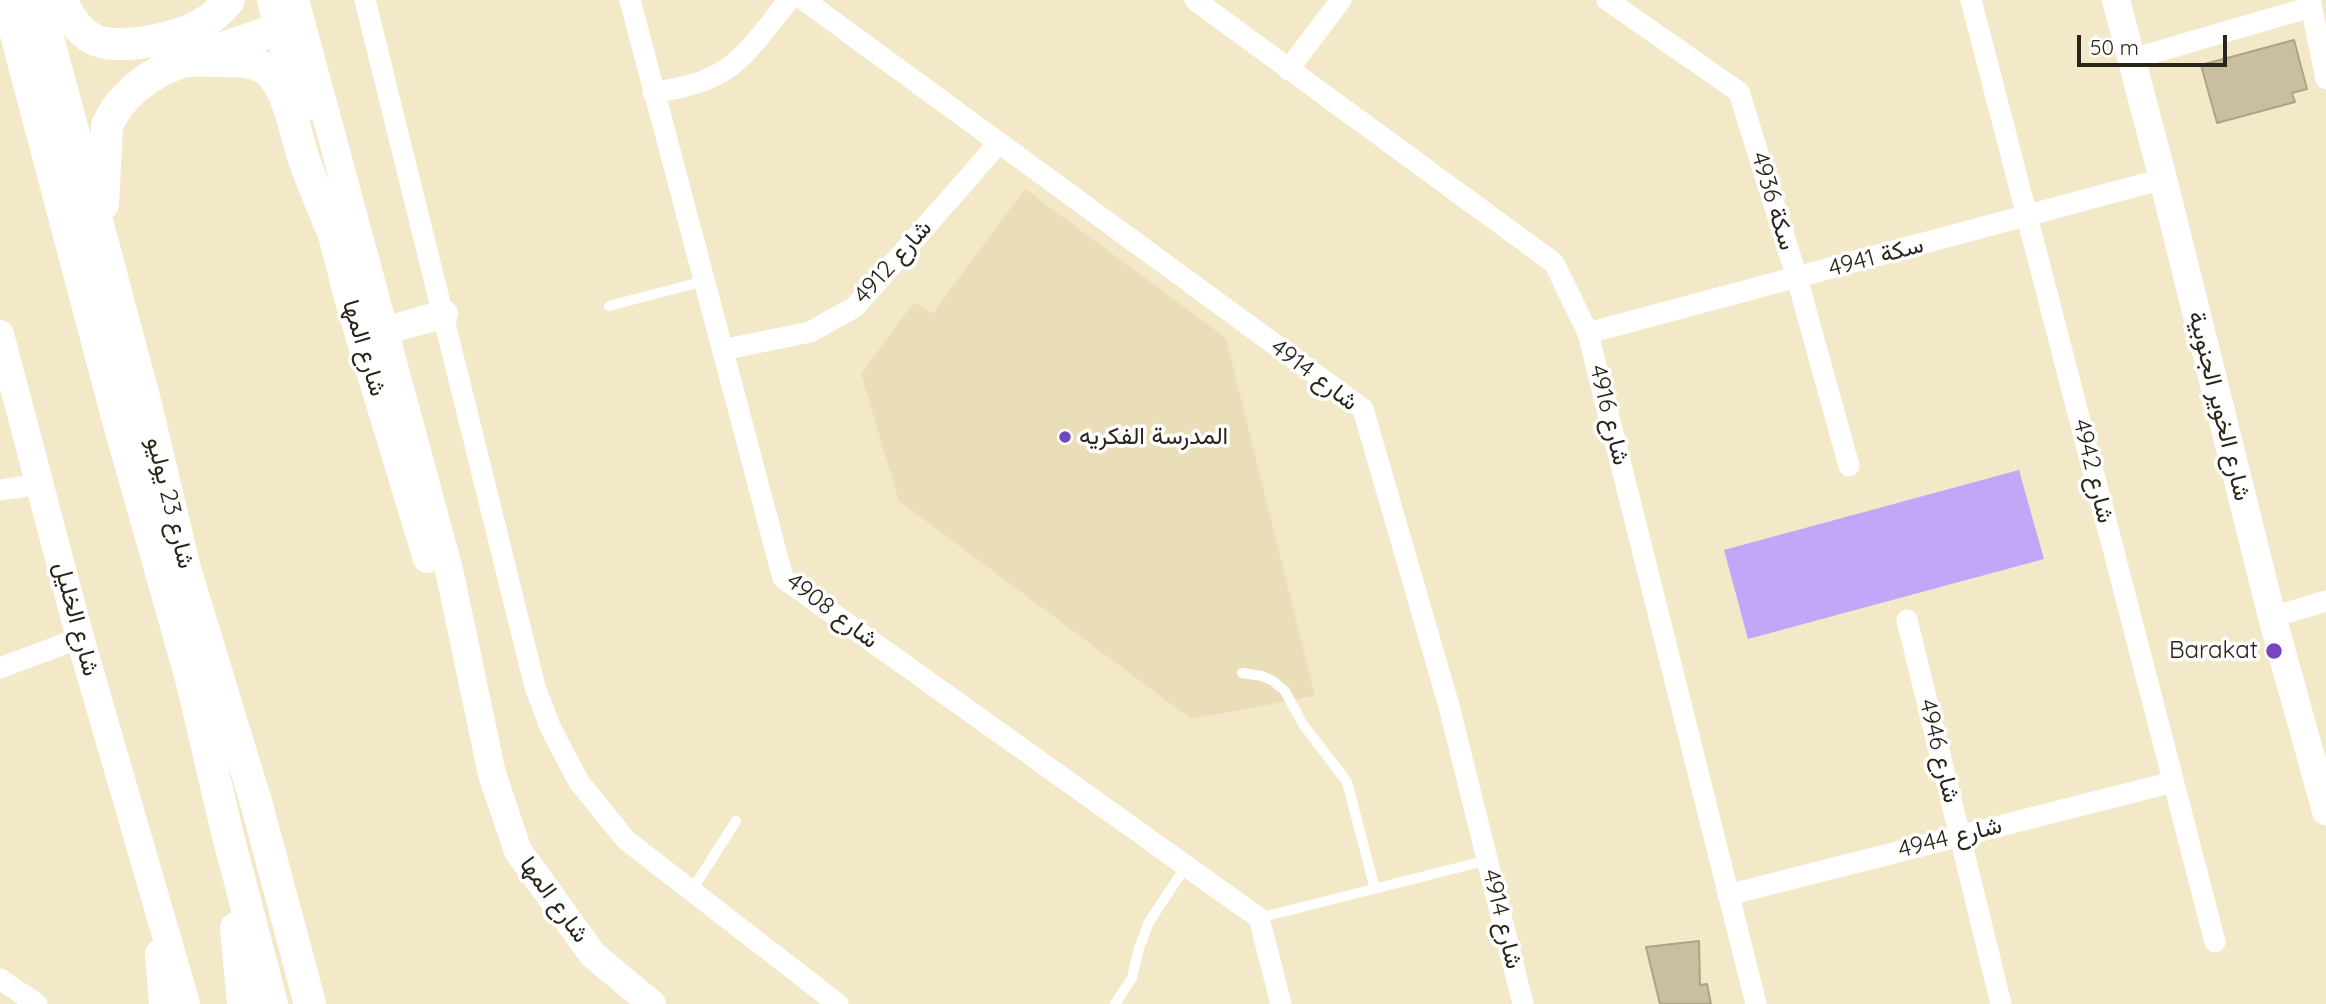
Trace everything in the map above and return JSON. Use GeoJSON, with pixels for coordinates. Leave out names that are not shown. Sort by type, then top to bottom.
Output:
{"type":"FeatureCollection","features":[{"type":"Feature","properties":{"kind":"main road","name":"شارع 23 يوليو"},"geometry":{"type":"LineString","coordinates":[[7,0],[116,413],[192,682],[227,832],[272,1004]]}},
{"type":"Feature","properties":{"kind":"main road","name":"شارع 23 يوليو"},"geometry":{"type":"LineString","coordinates":[[38,0],[146,405],[185,569],[256,802],[309,999]]}},
{"type":"Feature","properties":{"kind":"main road"},"geometry":{"type":"LineString","coordinates":[[62,0],[74,23],[87,35],[100,42],[128,44],[240,20],[261,21],[275,15]]}},
{"type":"Feature","properties":{"kind":"main road"},"geometry":{"type":"LineString","coordinates":[[196,28],[220,12],[229,0]]}},
{"type":"Feature","properties":{"kind":"main road"},"geometry":{"type":"LineString","coordinates":[[102,237],[106,135],[111,114],[159,71],[275,15]]}},
{"type":"Feature","properties":{"kind":"main road"},"geometry":{"type":"LineString","coordinates":[[184,61],[260,64],[272,75],[285,96],[304,160],[330,225]]}},
{"type":"Feature","properties":{"kind":"main road"},"geometry":{"type":"LineString","coordinates":[[227,832],[243,1004]]}},
{"type":"Feature","properties":{"kind":"street"},"geometry":{"type":"LineString","coordinates":[[275,15],[287,19],[294,0]]}},
{"type":"Feature","properties":{"kind":"street","name":"شارع المها"},"geometry":{"type":"LineString","coordinates":[[294,0],[449,570],[492,774],[518,851],[593,954],[652,1004]]}},
{"type":"Feature","properties":{"kind":"street"},"geometry":{"type":"LineString","coordinates":[[365,0],[535,687],[551,729],[579,782],[626,840],[838,1004]]}},
{"type":"Feature","properties":{"kind":"street","name":"4908 شارع"},"geometry":{"type":"LineString","coordinates":[[630,0],[783,578],[1259,918]]}},
{"type":"Feature","properties":{"kind":"street"},"geometry":{"type":"LineString","coordinates":[[653,92],[695,85],[724,71],[749,50],[789,0]]}},
{"type":"Feature","properties":{"kind":"street","name":"4914 شارع"},"geometry":{"type":"LineString","coordinates":[[804,0],[1363,409],[1449,706],[1523,1004]]}},
{"type":"Feature","properties":{"kind":"street","name":"4916 شارع"},"geometry":{"type":"LineString","coordinates":[[1195,0],[1554,263],[1588,332],[1756,1004]]}},
{"type":"Feature","properties":{"kind":"street"},"geometry":{"type":"LineString","coordinates":[[1288,70],[1341,0]]}},
{"type":"Feature","properties":{"kind":"street","name":"سكة 4936"},"geometry":{"type":"LineString","coordinates":[[1607,0],[1739,92],[1797,278],[1849,466]]}},
{"type":"Feature","properties":{"kind":"street","name":"4942 شارع"},"geometry":{"type":"LineString","coordinates":[[1971,0],[2214,942]]}},
{"type":"Feature","properties":{"kind":"street","name":"شارع الخوير الجنوبية"},"geometry":{"type":"LineString","coordinates":[[2116,0],[2272,617],[2326,811]]}},
{"type":"Feature","properties":{"kind":"street"},"geometry":{"type":"LineString","coordinates":[[2132,59],[2311,4],[2326,79]]}},
{"type":"Feature","properties":{"kind":"street"},"geometry":{"type":"LineString","coordinates":[[275,15],[296,51],[316,104],[329,125]]}},
{"type":"Feature","properties":{"kind":"street","name":"شارع المها"},"geometry":{"type":"LineString","coordinates":[[275,15],[351,305],[431,574],[473,690]]}},
{"type":"Feature","properties":{"kind":"street","name":"4912 شارع"},"geometry":{"type":"LineString","coordinates":[[722,350],[810,332],[855,307],[998,144]]}},
{"type":"Feature","properties":{"kind":"street","name":"سكة 4941"},"geometry":{"type":"LineString","coordinates":[[1588,332],[2163,179]]}},
{"type":"Feature","properties":{"kind":"street"},"geometry":{"type":"LineString","coordinates":[[384,331],[444,314]]}},
{"type":"Feature","properties":{"kind":"street","name":"شارع الخليل"},"geometry":{"type":"LineString","coordinates":[[0,334],[80,638],[186,1004]]}},
{"type":"Feature","properties":{"kind":"street"},"geometry":{"type":"LineString","coordinates":[[0,490],[40,484]]}},
{"type":"Feature","properties":{"kind":"street"},"geometry":{"type":"LineString","coordinates":[[2272,617],[2326,601]]}},
{"type":"Feature","properties":{"kind":"street","name":"4946 شارع"},"geometry":{"type":"LineString","coordinates":[[1907,620],[2001,1004]]}},
{"type":"Feature","properties":{"kind":"street"},"geometry":{"type":"LineString","coordinates":[[0,668],[80,638]]}},
{"type":"Feature","properties":{"kind":"street","name":"4944 شارع"},"geometry":{"type":"LineString","coordinates":[[1728,895],[2173,782]]}},
{"type":"Feature","properties":{"kind":"street","name":"شارع الخليل"},"geometry":{"type":"LineString","coordinates":[[155,903],[163,1004]]}},
{"type":"Feature","properties":{"kind":"street"},"geometry":{"type":"LineString","coordinates":[[1259,918],[1282,1004]]}},
{"type":"Feature","properties":{"kind":"street"},"geometry":{"type":"LineString","coordinates":[[0,979],[37,1004]]}},
{"type":"Feature","properties":{"kind":"lane"},"geometry":{"type":"LineString","coordinates":[[609,306],[704,281]]}},
{"type":"Feature","properties":{"kind":"lane"},"geometry":{"type":"LineString","coordinates":[[1242,673],[1262,676],[1285,691],[1302,723],[1347,782],[1375,889]]}},
{"type":"Feature","properties":{"kind":"lane"},"geometry":{"type":"LineString","coordinates":[[692,891],[736,821]]}},
{"type":"Feature","properties":{"kind":"lane"},"geometry":{"type":"LineString","coordinates":[[1259,918],[1488,860]]}},
{"type":"Feature","properties":{"kind":"lane"},"geometry":{"type":"LineString","coordinates":[[1115,1004],[1132,978],[1149,922],[1186,866]]}},
{"type":"Feature","properties":{"kind":"shaded area","name":"المدرسة الفكريه"},"geometry":{"type":"Polygon","coordinates":[[[1025,189],[1226,338],[1315,696],[1191,719],[899,501],[861,374],[914,302],[932,314],[1025,189]]]}},
{"type":"Feature","properties":{"kind":"shaded area"},"geometry":{"type":"Polygon","coordinates":[[[2019,470],[2044,559],[1748,639],[1724,550],[2019,470]]]}},
{"type":"Feature","properties":{"kind":"building"},"geometry":{"type":"Polygon","coordinates":[[[2294,40],[2307,89],[2292,93],[2295,102],[2217,123],[2201,65],[2294,40]]]}},
{"type":"Feature","properties":{"kind":"building"},"geometry":{"type":"Polygon","coordinates":[[[1699,941],[1700,985],[1707,984],[1711,1004],[1660,1004],[1646,947],[1699,941]]]}},
{"type":"Feature","properties":{"kind":"place","name":"المدرسة الفكريه"},"geometry":{"type":"Point","coordinates":[1065,437]}},
{"type":"Feature","properties":{"kind":"place","name":"Barakat"},"geometry":{"type":"Point","coordinates":[2274,651]}}]}
